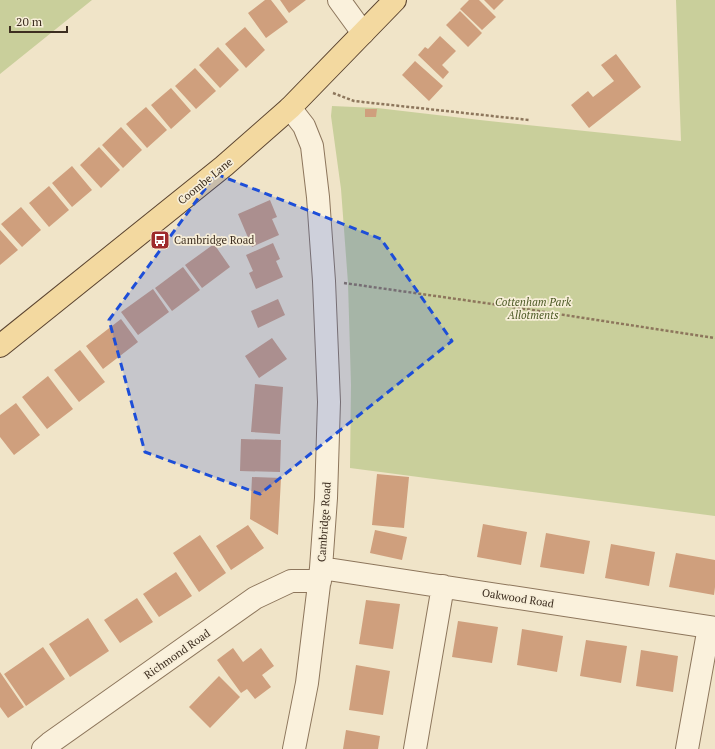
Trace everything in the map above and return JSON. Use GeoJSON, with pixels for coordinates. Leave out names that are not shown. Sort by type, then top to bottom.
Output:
{"type":"FeatureCollection","features":[{"type":"Feature","properties":{"kind":"main road","name":"Coombe Lane"},"geometry":{"type":"LineString","coordinates":[[0,346],[218,170],[290,108],[395,0]]}},
{"type":"Feature","properties":{"kind":"street"},"geometry":{"type":"LineString","coordinates":[[339,0],[363,33]]}},
{"type":"Feature","properties":{"kind":"street","name":"Cambridge Road"},"geometry":{"type":"LineString","coordinates":[[290,108],[304,126],[312,146],[318,197],[324,281],[329,402],[326,498],[321,574],[307,683],[294,749]]}},
{"type":"Feature","properties":{"kind":"street","name":"Oakwood Road"},"geometry":{"type":"LineString","coordinates":[[321,574],[443,586],[712,628]]}},
{"type":"Feature","properties":{"kind":"street","name":"Richmond Road"},"geometry":{"type":"LineString","coordinates":[[43,749],[256,598],[291,581],[321,574]]}},
{"type":"Feature","properties":{"kind":"street"},"geometry":{"type":"LineString","coordinates":[[415,749],[443,586]]}},
{"type":"Feature","properties":{"kind":"street"},"geometry":{"type":"LineString","coordinates":[[687,749],[712,628]]}},
{"type":"Feature","properties":{"kind":"path"},"geometry":{"type":"LineString","coordinates":[[317,81],[331,93],[354,101],[529,120]]}},
{"type":"Feature","properties":{"kind":"path"},"geometry":{"type":"LineString","coordinates":[[324,281],[492,304],[715,338]]}},
{"type":"Feature","properties":{"kind":"highlighted area"},"geometry":{"type":"Polygon","coordinates":[[[216,174],[381,239],[452,341],[260,494],[145,452],[109,320],[216,174]]]}},
{"type":"Feature","properties":{"kind":"green space"},"geometry":{"type":"Polygon","coordinates":[[[0,0],[92,0],[0,74],[0,0]]]}},
{"type":"Feature","properties":{"kind":"green space","name":"Cottenham Park Allotments"},"geometry":{"type":"Polygon","coordinates":[[[676,0],[715,0],[715,516],[350,468],[351,385],[348,283],[341,189],[331,116],[332,106],[377,108],[681,141],[676,0]]]}},
{"type":"Feature","properties":{"kind":"building"},"geometry":{"type":"Polygon","coordinates":[[[265,0],[271,0],[288,22],[266,38],[248,13],[265,0]]]}},
{"type":"Feature","properties":{"kind":"building"},"geometry":{"type":"Polygon","coordinates":[[[280,0],[306,0],[289,13],[280,0]]]}},
{"type":"Feature","properties":{"kind":"building"},"geometry":{"type":"Polygon","coordinates":[[[469,0],[479,0],[496,17],[482,30],[460,9],[469,0]]]}},
{"type":"Feature","properties":{"kind":"building"},"geometry":{"type":"Polygon","coordinates":[[[484,0],[504,0],[494,10],[484,0]]]}},
{"type":"Feature","properties":{"kind":"building"},"geometry":{"type":"Polygon","coordinates":[[[460,11],[482,33],[468,47],[446,25],[460,11]]]}},
{"type":"Feature","properties":{"kind":"building"},"geometry":{"type":"Polygon","coordinates":[[[245,27],[265,50],[246,68],[225,44],[245,27]]]}},
{"type":"Feature","properties":{"kind":"building"},"geometry":{"type":"Polygon","coordinates":[[[440,36],[456,51],[442,65],[449,72],[443,79],[418,55],[425,47],[428,49],[440,36]]]}},
{"type":"Feature","properties":{"kind":"building"},"geometry":{"type":"Polygon","coordinates":[[[218,47],[239,70],[220,88],[199,65],[218,47]]]}},
{"type":"Feature","properties":{"kind":"building"},"geometry":{"type":"Polygon","coordinates":[[[616,54],[641,87],[589,128],[571,105],[588,91],[593,97],[614,81],[601,65],[616,54]]]}},
{"type":"Feature","properties":{"kind":"building"},"geometry":{"type":"Polygon","coordinates":[[[415,61],[443,86],[429,101],[402,75],[415,61]]]}},
{"type":"Feature","properties":{"kind":"building"},"geometry":{"type":"Polygon","coordinates":[[[195,68],[216,91],[196,109],[175,86],[195,68]]]}},
{"type":"Feature","properties":{"kind":"building"},"geometry":{"type":"Polygon","coordinates":[[[171,88],[191,111],[171,129],[151,105],[171,88]]]}},
{"type":"Feature","properties":{"kind":"building"},"geometry":{"type":"Polygon","coordinates":[[[146,107],[167,130],[147,148],[126,124],[146,107]]]}},
{"type":"Feature","properties":{"kind":"building"},"geometry":{"type":"Polygon","coordinates":[[[365,109],[377,109],[376,117],[365,117],[365,109]]]}},
{"type":"Feature","properties":{"kind":"building"},"geometry":{"type":"Polygon","coordinates":[[[121,127],[142,150],[123,168],[102,145],[121,127]]]}},
{"type":"Feature","properties":{"kind":"building"},"geometry":{"type":"Polygon","coordinates":[[[99,147],[120,170],[101,188],[80,165],[99,147]]]}},
{"type":"Feature","properties":{"kind":"building"},"geometry":{"type":"Polygon","coordinates":[[[72,166],[92,190],[72,207],[52,183],[72,166]]]}},
{"type":"Feature","properties":{"kind":"building"},"geometry":{"type":"Polygon","coordinates":[[[49,186],[69,210],[49,227],[29,203],[49,186]]]}},
{"type":"Feature","properties":{"kind":"building"},"geometry":{"type":"Polygon","coordinates":[[[270,200],[277,217],[272,219],[279,235],[252,247],[238,214],[270,200]]]}},
{"type":"Feature","properties":{"kind":"building"},"geometry":{"type":"Polygon","coordinates":[[[21,207],[41,230],[22,247],[1,224],[21,207]]]}},
{"type":"Feature","properties":{"kind":"building"},"geometry":{"type":"Polygon","coordinates":[[[0,230],[18,250],[0,265],[0,230]]]}},
{"type":"Feature","properties":{"kind":"building"},"geometry":{"type":"Polygon","coordinates":[[[273,243],[280,259],[276,261],[283,277],[256,289],[249,273],[253,271],[246,255],[273,243]]]}},
{"type":"Feature","properties":{"kind":"building"},"geometry":{"type":"Polygon","coordinates":[[[214,244],[230,267],[202,288],[185,265],[214,244]]]}},
{"type":"Feature","properties":{"kind":"building"},"geometry":{"type":"Polygon","coordinates":[[[183,267],[200,290],[172,311],[155,288],[183,267]]]}},
{"type":"Feature","properties":{"kind":"building"},"geometry":{"type":"Polygon","coordinates":[[[153,289],[169,312],[138,335],[121,312],[153,289]]]}},
{"type":"Feature","properties":{"kind":"building"},"geometry":{"type":"Polygon","coordinates":[[[278,299],[285,315],[258,328],[251,311],[278,299]]]}},
{"type":"Feature","properties":{"kind":"building"},"geometry":{"type":"Polygon","coordinates":[[[121,319],[138,342],[103,369],[86,346],[121,319]]]}},
{"type":"Feature","properties":{"kind":"building"},"geometry":{"type":"Polygon","coordinates":[[[272,338],[287,359],[259,378],[245,356],[272,338]]]}},
{"type":"Feature","properties":{"kind":"building"},"geometry":{"type":"Polygon","coordinates":[[[80,350],[105,382],[79,402],[54,370],[80,350]]]}},
{"type":"Feature","properties":{"kind":"building"},"geometry":{"type":"Polygon","coordinates":[[[48,376],[73,409],[47,429],[22,397],[48,376]]]}},
{"type":"Feature","properties":{"kind":"building"},"geometry":{"type":"Polygon","coordinates":[[[255,384],[283,387],[280,434],[251,432],[255,384]]]}},
{"type":"Feature","properties":{"kind":"building"},"geometry":{"type":"Polygon","coordinates":[[[16,403],[40,435],[14,455],[0,437],[0,415],[16,403]]]}},
{"type":"Feature","properties":{"kind":"building"},"geometry":{"type":"Polygon","coordinates":[[[241,439],[281,440],[280,472],[240,471],[241,439]]]}},
{"type":"Feature","properties":{"kind":"building"},"geometry":{"type":"Polygon","coordinates":[[[377,474],[409,477],[404,528],[372,525],[377,474]]]}},
{"type":"Feature","properties":{"kind":"building"},"geometry":{"type":"Polygon","coordinates":[[[252,477],[281,478],[278,535],[250,519],[252,477]]]}},
{"type":"Feature","properties":{"kind":"building"},"geometry":{"type":"Polygon","coordinates":[[[483,524],[527,532],[521,565],[477,557],[483,524]]]}},
{"type":"Feature","properties":{"kind":"building"},"geometry":{"type":"Polygon","coordinates":[[[248,525],[264,548],[231,570],[216,546],[248,525]]]}},
{"type":"Feature","properties":{"kind":"building"},"geometry":{"type":"Polygon","coordinates":[[[375,530],[407,537],[402,560],[370,553],[375,530]]]}},
{"type":"Feature","properties":{"kind":"building"},"geometry":{"type":"Polygon","coordinates":[[[546,533],[590,541],[584,574],[540,567],[546,533]]]}},
{"type":"Feature","properties":{"kind":"building"},"geometry":{"type":"Polygon","coordinates":[[[200,535],[226,573],[199,592],[173,553],[200,535]]]}},
{"type":"Feature","properties":{"kind":"building"},"geometry":{"type":"Polygon","coordinates":[[[611,544],[655,552],[649,586],[605,578],[611,544]]]}},
{"type":"Feature","properties":{"kind":"building"},"geometry":{"type":"Polygon","coordinates":[[[676,553],[715,560],[714,595],[669,587],[676,553]]]}},
{"type":"Feature","properties":{"kind":"building"},"geometry":{"type":"Polygon","coordinates":[[[176,572],[192,596],[159,617],[143,594],[176,572]]]}},
{"type":"Feature","properties":{"kind":"building"},"geometry":{"type":"Polygon","coordinates":[[[137,598],[153,622],[120,643],[104,620],[137,598]]]}},
{"type":"Feature","properties":{"kind":"building"},"geometry":{"type":"Polygon","coordinates":[[[366,600],[400,604],[393,649],[359,644],[366,600]]]}},
{"type":"Feature","properties":{"kind":"building"},"geometry":{"type":"Polygon","coordinates":[[[88,618],[109,651],[70,677],[49,644],[88,618]]]}},
{"type":"Feature","properties":{"kind":"building"},"geometry":{"type":"Polygon","coordinates":[[[458,621],[498,627],[492,663],[452,657],[458,621]]]}},
{"type":"Feature","properties":{"kind":"building"},"geometry":{"type":"Polygon","coordinates":[[[522,629],[563,636],[557,672],[517,665],[522,629]]]}},
{"type":"Feature","properties":{"kind":"building"},"geometry":{"type":"Polygon","coordinates":[[[586,640],[627,646],[621,683],[580,676],[586,640]]]}},
{"type":"Feature","properties":{"kind":"building"},"geometry":{"type":"Polygon","coordinates":[[[43,647],[65,679],[26,706],[4,674],[43,647]]]}},
{"type":"Feature","properties":{"kind":"building"},"geometry":{"type":"Polygon","coordinates":[[[233,648],[243,662],[261,648],[274,666],[262,675],[271,687],[255,699],[247,689],[241,693],[217,660],[233,648]]]}},
{"type":"Feature","properties":{"kind":"building"},"geometry":{"type":"Polygon","coordinates":[[[641,650],[678,656],[673,692],[636,686],[641,650]]]}},
{"type":"Feature","properties":{"kind":"building"},"geometry":{"type":"Polygon","coordinates":[[[356,665],[390,671],[383,715],[349,710],[356,665]]]}},
{"type":"Feature","properties":{"kind":"building"},"geometry":{"type":"Polygon","coordinates":[[[0,672],[24,707],[8,718],[0,707],[0,672]]]}},
{"type":"Feature","properties":{"kind":"building"},"geometry":{"type":"Polygon","coordinates":[[[219,676],[240,697],[210,728],[189,707],[219,676]]]}},
{"type":"Feature","properties":{"kind":"building"},"geometry":{"type":"Polygon","coordinates":[[[346,730],[380,736],[378,749],[343,749],[346,730]]]}},
{"type":"Feature","properties":{"kind":"place","name":"Cambridge Road"},"geometry":{"type":"Point","coordinates":[160,240]}}]}
